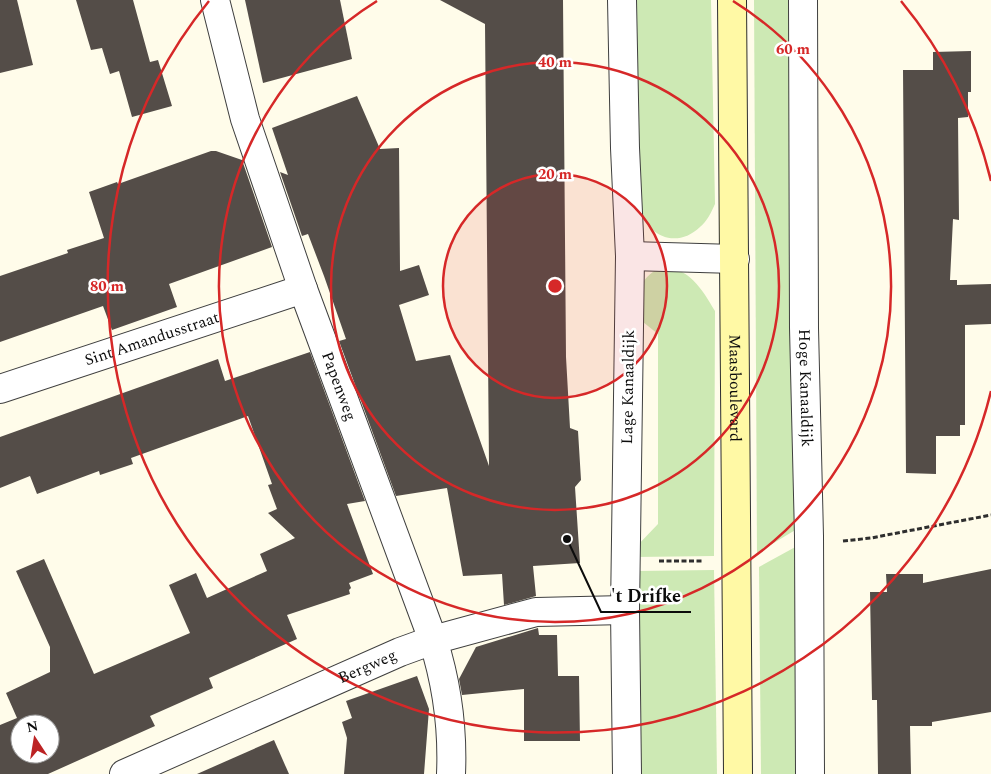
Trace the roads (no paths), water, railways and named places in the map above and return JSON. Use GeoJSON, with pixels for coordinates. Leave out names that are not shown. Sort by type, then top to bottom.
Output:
{"type":"FeatureCollection","features":[{"type":"Feature","properties":{"kind":"street","name":"Papenweg"},"geometry":{"type":"LineString","coordinates":[[215,0],[245,119],[303,289],[433,640],[447,691],[450,721],[451,774]]}},
{"type":"Feature","properties":{"kind":"street","name":"Lage Kanaaldijk"},"geometry":{"type":"LineString","coordinates":[[622,0],[625,148],[630,256],[625,610],[627,774]]}},
{"type":"Feature","properties":{"kind":"street","name":"Maasboulevard"},"geometry":{"type":"LineString","coordinates":[[732,0],[738,774]]}},
{"type":"Feature","properties":{"kind":"street","name":"Hoge Kanaaldijk"},"geometry":{"type":"LineString","coordinates":[[802,0],[810,774]]}},
{"type":"Feature","properties":{"kind":"street"},"geometry":{"type":"LineString","coordinates":[[630,256],[735,259]]}},
{"type":"Feature","properties":{"kind":"street","name":"Sint Amandusstraat"},"geometry":{"type":"LineString","coordinates":[[0,389],[303,289]]}},
{"type":"Feature","properties":{"kind":"street","name":"Bergweg"},"geometry":{"type":"LineString","coordinates":[[124,774],[391,656],[433,640],[536,612],[625,610]]}},
{"type":"Feature","properties":{"kind":"place","name":"'t Drifke"},"geometry":{"type":"Point","coordinates":[567,539]}}]}
